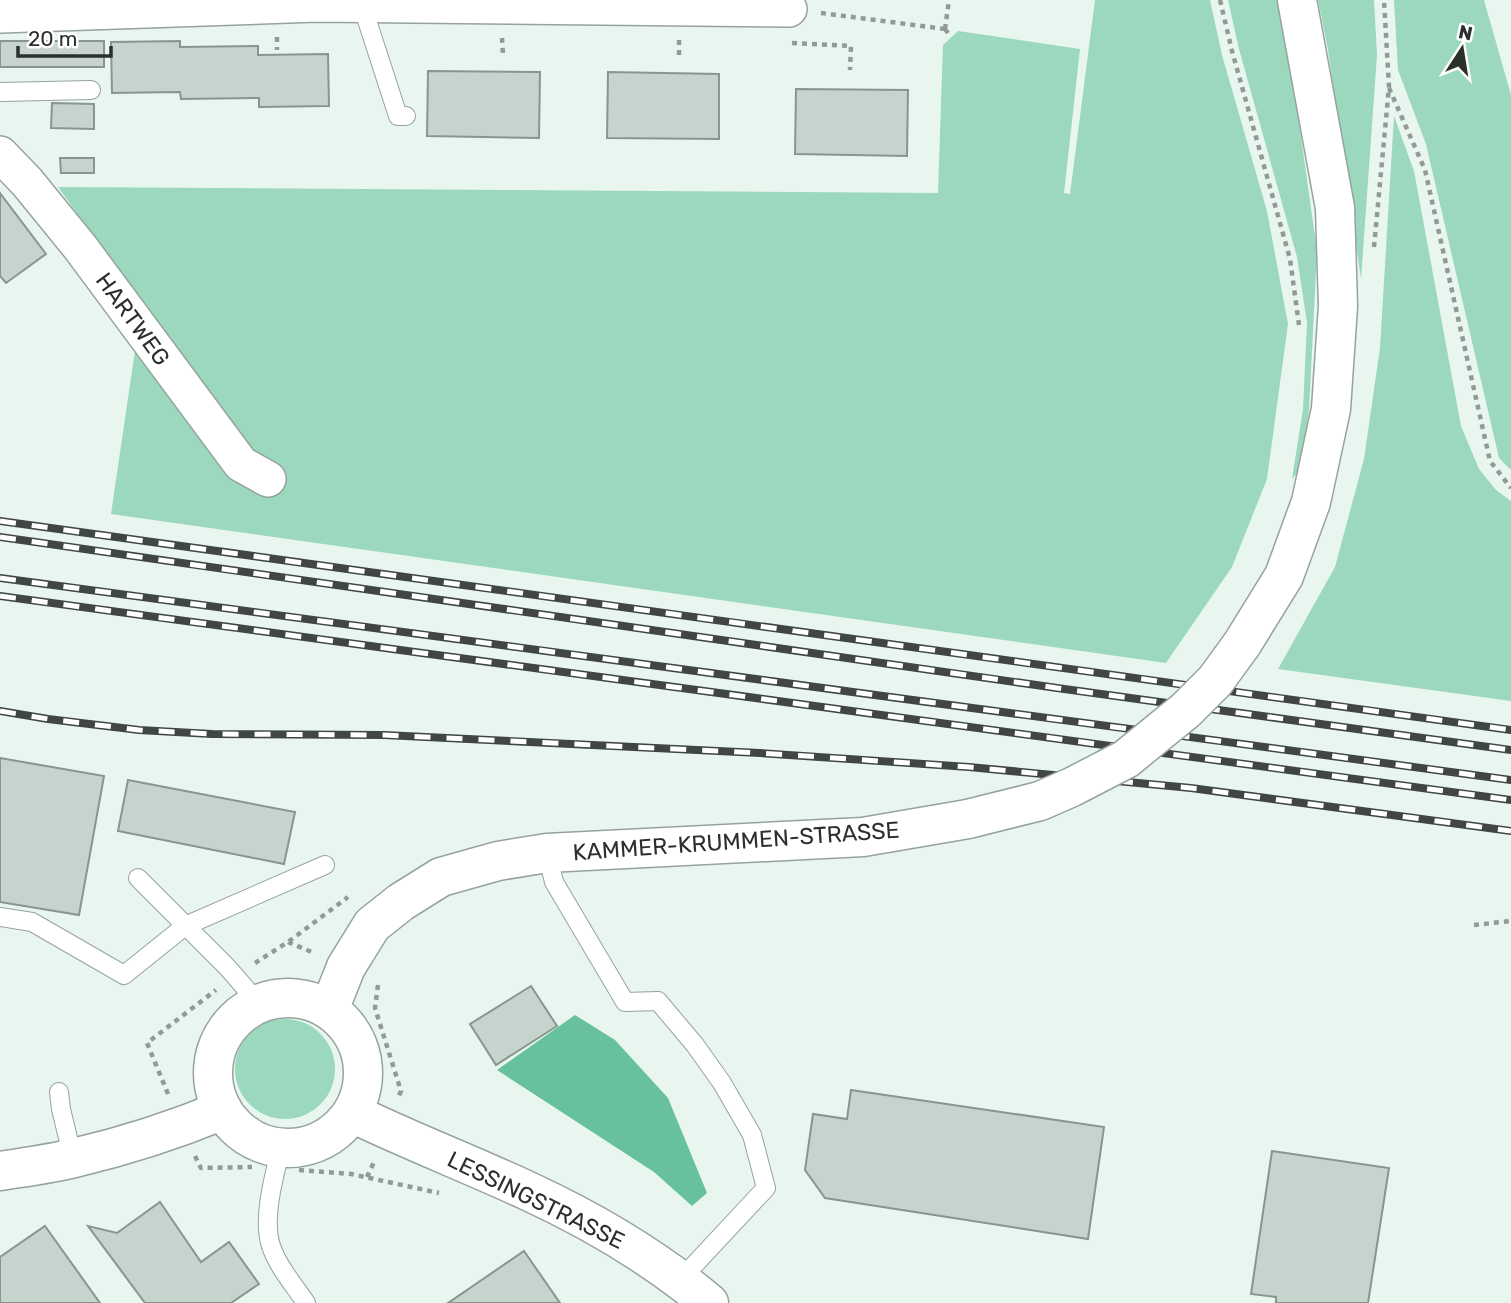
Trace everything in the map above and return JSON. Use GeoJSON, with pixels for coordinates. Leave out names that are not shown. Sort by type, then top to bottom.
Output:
{"type":"FeatureCollection","features":[{"type":"Feature","properties":{"kind":"main road","name":"KAMMER-KRUMMEN-STRASSE"},"geometry":{"type":"LineString","coordinates":[[329,1010],[346,967],[372,925],[401,902],[441,877],[498,861],[547,853],[863,837],[968,819],[1040,801],[1126,759],[1186,710],[1215,681],[1242,645],[1283,576],[1311,502],[1331,410],[1338,306],[1335,208],[1297,0]]}},
{"type":"Feature","properties":{"kind":"main road"},"geometry":{"type":"LineString","coordinates":[[285,998],[304,1000],[329,1010],[352,1033],[358,1045],[363,1072],[361,1093],[352,1113],[333,1134],[310,1145],[281,1148],[256,1141],[230,1121],[216,1094],[213,1077],[216,1051],[223,1036],[240,1016],[259,1004],[285,998]]}},
{"type":"Feature","properties":{"kind":"main road"},"geometry":{"type":"LineString","coordinates":[[0,1171],[73,1158],[142,1140],[223,1110]]}},
{"type":"Feature","properties":{"kind":"main road","name":"LESSINGSTRASSE"},"geometry":{"type":"LineString","coordinates":[[352,1113],[529,1191],[601,1228],[695,1291]]}},
{"type":"Feature","properties":{"kind":"street"},"geometry":{"type":"LineString","coordinates":[[0,15],[317,4],[643,4],[789,26]]}},
{"type":"Feature","properties":{"kind":"street","name":"HARTWEG"},"geometry":{"type":"LineString","coordinates":[[0,154],[27,182],[80,247],[241,464],[268,479]]}},
{"type":"Feature","properties":{"kind":"lane"},"geometry":{"type":"LineString","coordinates":[[362,5],[398,116],[406,117]]}},
{"type":"Feature","properties":{"kind":"lane"},"geometry":{"type":"LineString","coordinates":[[0,92],[91,90]]}},
{"type":"Feature","properties":{"kind":"lane"},"geometry":{"type":"LineString","coordinates":[[547,853],[554,882],[625,1002],[658,1001],[722,1083],[752,1136],[766,1188],[695,1291]]}},
{"type":"Feature","properties":{"kind":"lane"},"geometry":{"type":"LineString","coordinates":[[0,917],[32,922],[124,975],[186,926],[325,865]]}},
{"type":"Feature","properties":{"kind":"lane"},"geometry":{"type":"LineString","coordinates":[[138,878],[228,968],[259,1004]]}},
{"type":"Feature","properties":{"kind":"lane"},"geometry":{"type":"LineString","coordinates":[[59,1092],[73,1158]]}},
{"type":"Feature","properties":{"kind":"lane"},"geometry":{"type":"LineString","coordinates":[[281,1148],[267,1213],[271,1245],[282,1268],[306,1303]]}},
{"type":"Feature","properties":{"kind":"path"},"geometry":{"type":"LineString","coordinates":[[949,0],[945,29],[951,37]]}},
{"type":"Feature","properties":{"kind":"path"},"geometry":{"type":"LineString","coordinates":[[1220,0],[1290,259],[1299,336]]}},
{"type":"Feature","properties":{"kind":"path"},"geometry":{"type":"LineString","coordinates":[[1384,0],[1389,87],[1425,170],[1490,461],[1511,488]]}},
{"type":"Feature","properties":{"kind":"path"},"geometry":{"type":"LineString","coordinates":[[789,26],[945,29]]}},
{"type":"Feature","properties":{"kind":"path"},"geometry":{"type":"LineString","coordinates":[[789,26],[851,46],[850,70]]}},
{"type":"Feature","properties":{"kind":"path"},"geometry":{"type":"LineString","coordinates":[[1474,925],[1511,921]]}},
{"type":"Feature","properties":{"kind":"path"},"geometry":{"type":"LineString","coordinates":[[288,942],[379,980],[375,1007],[401,1091],[388,1130],[367,1177]]}},
{"type":"Feature","properties":{"kind":"green space"},"geometry":{"type":"Polygon","coordinates":[[[1095,0],[1210,0],[1222,55],[1267,211],[1288,324],[1267,479],[1232,567],[1166,663],[111,514],[142,303],[58,187],[938,193],[943,45],[958,31],[1080,49],[1064,193],[1070,194],[1095,0]]]}},
{"type":"Feature","properties":{"kind":"green space"},"geometry":{"type":"Polygon","coordinates":[[[1228,0],[1279,0],[1288,44],[1317,251],[1309,411],[1300,470],[1292,479],[1303,409],[1307,323],[1297,257],[1228,0]]]}},
{"type":"Feature","properties":{"kind":"green space"},"geometry":{"type":"Polygon","coordinates":[[[1318,0],[1374,0],[1377,55],[1361,279],[1328,50],[1318,0]]]}},
{"type":"Feature","properties":{"kind":"green space"},"geometry":{"type":"Polygon","coordinates":[[[1394,0],[1484,0],[1511,95],[1511,470],[1499,458],[1426,144],[1398,70],[1394,0]]]}},
{"type":"Feature","properties":{"kind":"green space"},"geometry":{"type":"Polygon","coordinates":[[[1394,116],[1414,171],[1461,426],[1479,469],[1496,490],[1511,501],[1511,701],[1278,669],[1335,567],[1364,459],[1380,348],[1394,116]]]}},
{"type":"Feature","properties":{"kind":"green space"},"geometry":{"type":"Polygon","coordinates":[[[575,1015],[615,1040],[668,1098],[707,1193],[692,1206],[654,1172],[497,1070],[575,1015]]]}},
{"type":"Feature","properties":{"kind":"green space"},"geometry":{"type":"Polygon","coordinates":[[[275,1019],[295,1019],[321,1033],[332,1050],[335,1069],[332,1088],[321,1105],[295,1119],[275,1119],[257,1111],[243,1097],[235,1079],[235,1059],[243,1041],[257,1027],[275,1019]]]}},
{"type":"Feature","properties":{"kind":"building"},"geometry":{"type":"Polygon","coordinates":[[[0,41],[104,41],[104,67],[0,67],[0,41]]]}},
{"type":"Feature","properties":{"kind":"building"},"geometry":{"type":"Polygon","coordinates":[[[180,41],[180,47],[258,46],[258,55],[328,54],[329,106],[259,107],[259,98],[181,99],[180,92],[112,93],[111,42],[180,41]]]}},
{"type":"Feature","properties":{"kind":"building"},"geometry":{"type":"Polygon","coordinates":[[[428,71],[540,72],[539,138],[427,136],[428,71]]]}},
{"type":"Feature","properties":{"kind":"building"},"geometry":{"type":"Polygon","coordinates":[[[608,72],[719,74],[719,139],[607,138],[608,72]]]}},
{"type":"Feature","properties":{"kind":"building"},"geometry":{"type":"Polygon","coordinates":[[[796,89],[908,90],[907,156],[795,154],[796,89]]]}},
{"type":"Feature","properties":{"kind":"building"},"geometry":{"type":"Polygon","coordinates":[[[52,103],[94,104],[94,129],[51,128],[52,103]]]}},
{"type":"Feature","properties":{"kind":"building"},"geometry":{"type":"Polygon","coordinates":[[[60,158],[94,158],[94,173],[61,173],[60,158]]]}},
{"type":"Feature","properties":{"kind":"building"},"geometry":{"type":"Polygon","coordinates":[[[0,193],[46,254],[6,283],[0,276],[0,193]]]}},
{"type":"Feature","properties":{"kind":"building"},"geometry":{"type":"Polygon","coordinates":[[[0,758],[104,776],[79,915],[0,902],[0,758]]]}},
{"type":"Feature","properties":{"kind":"building"},"geometry":{"type":"Polygon","coordinates":[[[128,780],[295,812],[284,864],[118,831],[128,780]]]}},
{"type":"Feature","properties":{"kind":"building"},"geometry":{"type":"Polygon","coordinates":[[[531,986],[557,1026],[496,1065],[470,1024],[531,986]]]}},
{"type":"Feature","properties":{"kind":"building"},"geometry":{"type":"Polygon","coordinates":[[[851,1090],[1104,1127],[1088,1239],[825,1198],[805,1170],[813,1114],[847,1119],[851,1090]]]}},
{"type":"Feature","properties":{"kind":"building"},"geometry":{"type":"Polygon","coordinates":[[[1272,1151],[1389,1168],[1368,1303],[1276,1303],[1276,1297],[1251,1294],[1272,1151]]]}},
{"type":"Feature","properties":{"kind":"building"},"geometry":{"type":"Polygon","coordinates":[[[160,1202],[201,1262],[229,1242],[259,1284],[231,1303],[145,1303],[88,1226],[117,1233],[160,1202]]]}},
{"type":"Feature","properties":{"kind":"building"},"geometry":{"type":"Polygon","coordinates":[[[45,1226],[100,1303],[0,1303],[0,1257],[45,1226]]]}},
{"type":"Feature","properties":{"kind":"building"},"geometry":{"type":"Polygon","coordinates":[[[524,1251],[560,1303],[448,1303],[524,1251]]]}},
{"type":"Feature","properties":{"kind":"railway"},"geometry":{"type":"LineString","coordinates":[[0,521],[1511,730]]}},
{"type":"Feature","properties":{"kind":"railway"},"geometry":{"type":"LineString","coordinates":[[0,537],[1511,750]]}},
{"type":"Feature","properties":{"kind":"railway"},"geometry":{"type":"LineString","coordinates":[[0,578],[1511,780]]}},
{"type":"Feature","properties":{"kind":"railway"},"geometry":{"type":"LineString","coordinates":[[0,596],[1511,800]]}},
{"type":"Feature","properties":{"kind":"railway"},"geometry":{"type":"LineString","coordinates":[[0,711],[139,730],[212,734],[384,735],[760,753],[969,767],[1191,788],[1511,831]]}}]}
